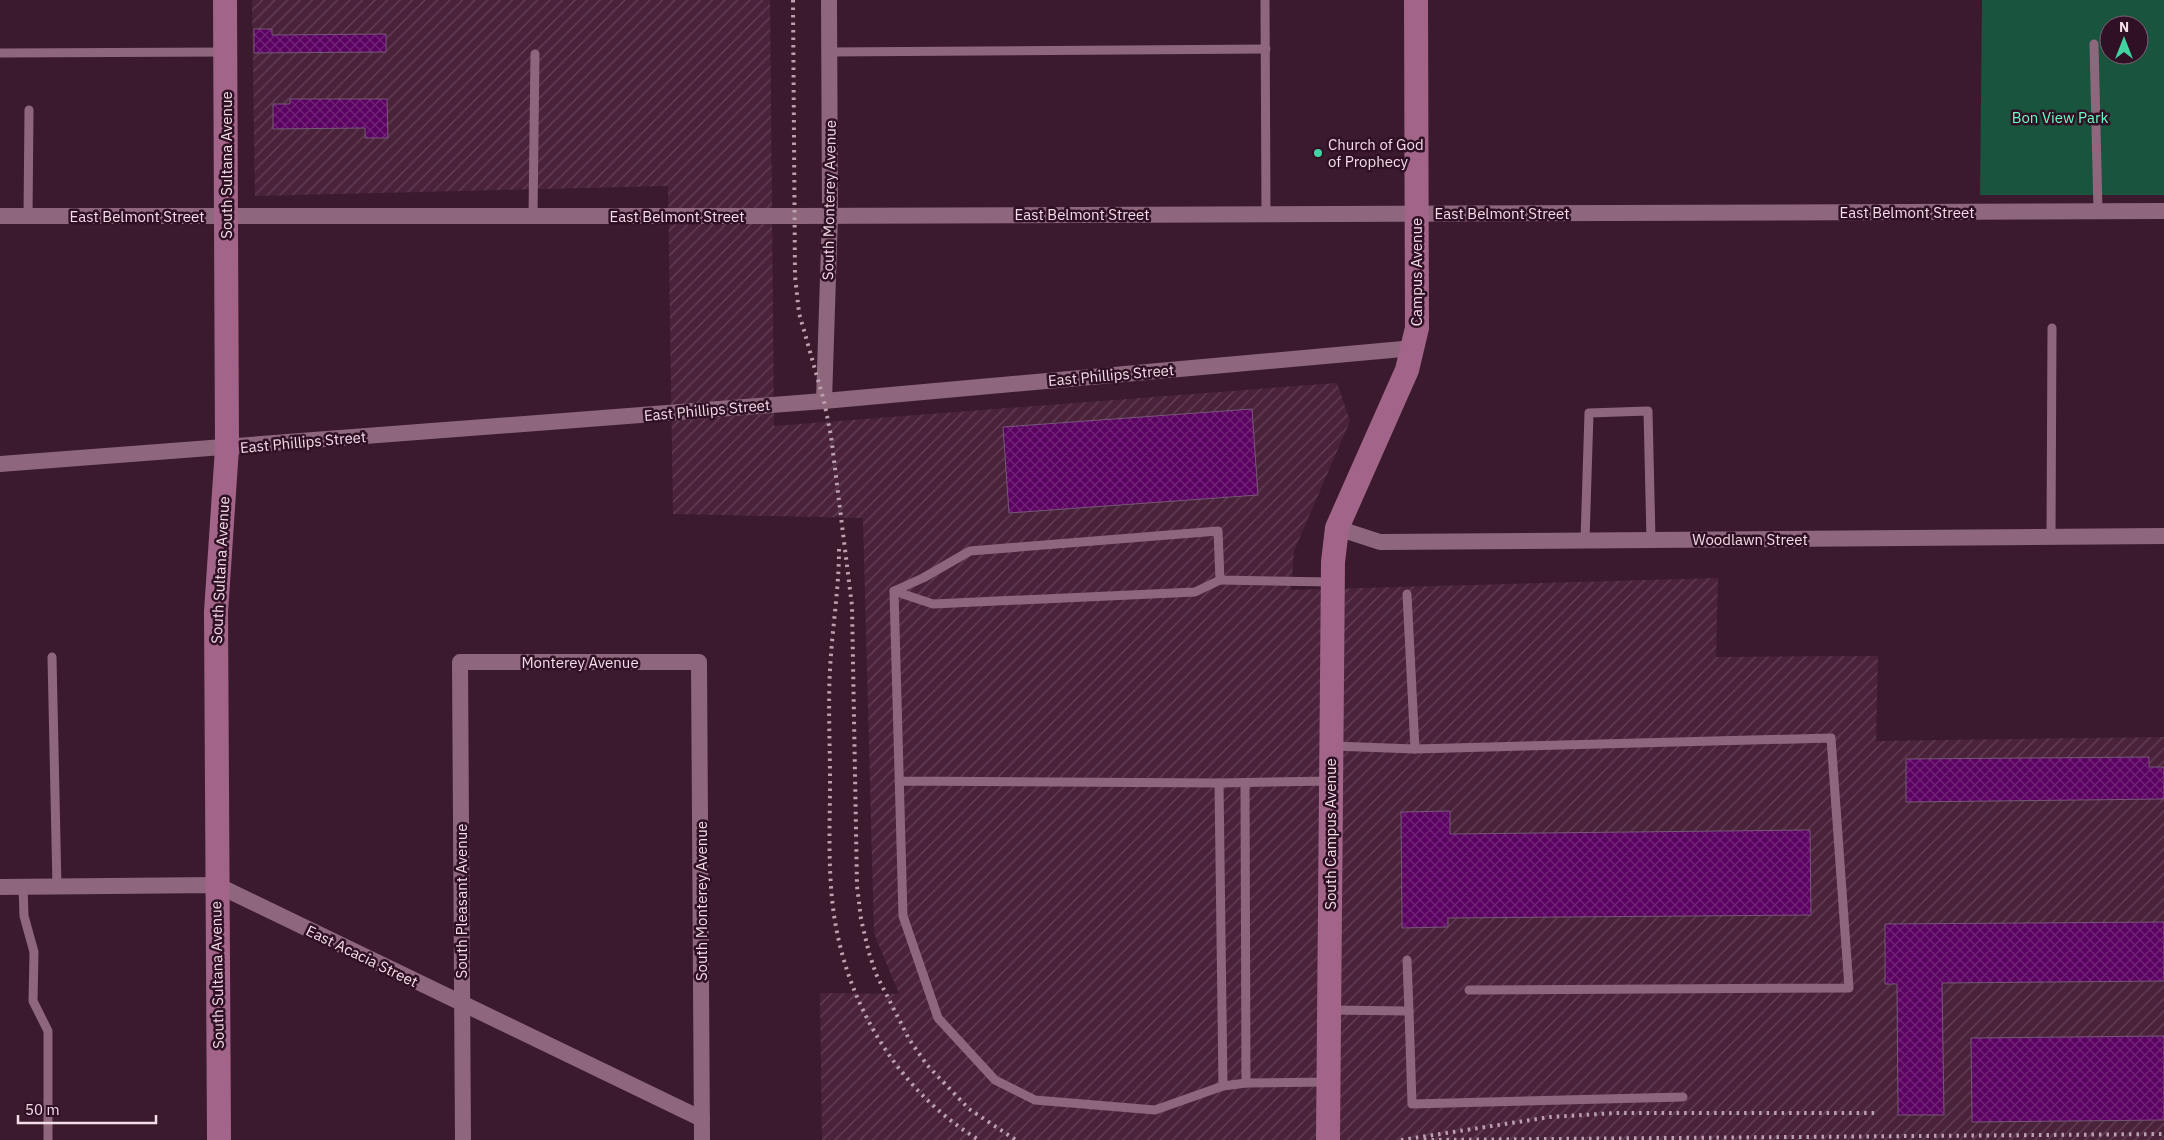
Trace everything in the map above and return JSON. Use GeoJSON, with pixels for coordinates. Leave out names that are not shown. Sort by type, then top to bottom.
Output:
{"type":"FeatureCollection","features":[{"type":"Feature","properties":{"kind":"street","name":"South Sultana Avenue"},"geometry":{"type":"LineString","coordinates":[[219,1140],[216,885],[216,612],[227,448],[225,0]]}},
{"type":"Feature","properties":{"kind":"street","name":"South Monterey Avenue"},"geometry":{"type":"LineString","coordinates":[[824,401],[830,215],[829,0]]}},
{"type":"Feature","properties":{"kind":"street","name":"Campus Avenue"},"geometry":{"type":"LineString","coordinates":[[1337,528],[1407,370],[1414,348],[1417,328],[1416,0]]}},
{"type":"Feature","properties":{"kind":"street","name":"East Belmont Street"},"geometry":{"type":"LineString","coordinates":[[0,216],[2164,211]]}},
{"type":"Feature","properties":{"kind":"street","name":"East Phillips Street"},"geometry":{"type":"LineString","coordinates":[[0,464],[824,401],[1414,348]]}},
{"type":"Feature","properties":{"kind":"street","name":"Woodlawn Street"},"geometry":{"type":"LineString","coordinates":[[1337,528],[1380,542],[2164,536]]}},
{"type":"Feature","properties":{"kind":"street","name":"South Campus Avenue"},"geometry":{"type":"LineString","coordinates":[[1328,1140],[1332,582],[1337,528]]}},
{"type":"Feature","properties":{"kind":"street","name":"Monterey Avenue"},"geometry":{"type":"LineString","coordinates":[[460,662],[699,662]]}},
{"type":"Feature","properties":{"kind":"street","name":"South Pleasant Avenue"},"geometry":{"type":"LineString","coordinates":[[460,662],[462,1140]]}},
{"type":"Feature","properties":{"kind":"street","name":"South Monterey Avenue"},"geometry":{"type":"LineString","coordinates":[[699,662],[702,1140]]}},
{"type":"Feature","properties":{"kind":"street","name":"East Acacia Street"},"geometry":{"type":"LineString","coordinates":[[0,887],[216,885],[702,1119]]}},
{"type":"Feature","properties":{"kind":"lane"},"geometry":{"type":"LineString","coordinates":[[1265,0],[1266,214]]}},
{"type":"Feature","properties":{"kind":"lane"},"geometry":{"type":"LineString","coordinates":[[2094,44],[2098,211]]}},
{"type":"Feature","properties":{"kind":"lane"},"geometry":{"type":"LineString","coordinates":[[829,52],[1266,49]]}},
{"type":"Feature","properties":{"kind":"lane"},"geometry":{"type":"LineString","coordinates":[[0,53],[225,52]]}},
{"type":"Feature","properties":{"kind":"lane"},"geometry":{"type":"LineString","coordinates":[[533,216],[535,54]]}},
{"type":"Feature","properties":{"kind":"lane"},"geometry":{"type":"LineString","coordinates":[[28,216],[29,110]]}},
{"type":"Feature","properties":{"kind":"lane"},"geometry":{"type":"LineString","coordinates":[[2051,537],[2052,328]]}},
{"type":"Feature","properties":{"kind":"lane"},"geometry":{"type":"LineString","coordinates":[[1585,540],[1589,413],[1648,411],[1651,540]]}},
{"type":"Feature","properties":{"kind":"lane"},"geometry":{"type":"LineString","coordinates":[[894,591],[923,578],[970,551],[1218,531],[1220,580]]}},
{"type":"Feature","properties":{"kind":"lane"},"geometry":{"type":"LineString","coordinates":[[894,591],[933,604],[1195,592],[1220,580],[1332,582]]}},
{"type":"Feature","properties":{"kind":"lane"},"geometry":{"type":"LineString","coordinates":[[894,591],[903,916],[938,1018],[995,1080],[1035,1100],[1156,1110],[1224,1086],[1246,1083],[1328,1082]]}},
{"type":"Feature","properties":{"kind":"lane"},"geometry":{"type":"LineString","coordinates":[[1408,594],[1414,749]]}},
{"type":"Feature","properties":{"kind":"lane"},"geometry":{"type":"LineString","coordinates":[[52,657],[57,887]]}},
{"type":"Feature","properties":{"kind":"lane"},"geometry":{"type":"LineString","coordinates":[[1330,746],[1414,749],[1831,738],[1849,988],[1469,990]]}},
{"type":"Feature","properties":{"kind":"lane"},"geometry":{"type":"LineString","coordinates":[[899,781],[1219,783],[1330,781]]}},
{"type":"Feature","properties":{"kind":"lane"},"geometry":{"type":"LineString","coordinates":[[1219,783],[1224,1086]]}},
{"type":"Feature","properties":{"kind":"lane"},"geometry":{"type":"LineString","coordinates":[[1245,783],[1246,1083]]}},
{"type":"Feature","properties":{"kind":"lane"},"geometry":{"type":"LineString","coordinates":[[23,887],[24,916],[34,952],[33,1001],[48,1031],[48,1140]]}},
{"type":"Feature","properties":{"kind":"lane"},"geometry":{"type":"LineString","coordinates":[[1407,960],[1412,1104],[1683,1097]]}},
{"type":"Feature","properties":{"kind":"lane"},"geometry":{"type":"LineString","coordinates":[[1328,1010],[1409,1011]]}},
{"type":"Feature","properties":{"kind":"shaded area"},"geometry":{"type":"Polygon","coordinates":[[[252,0],[770,0],[774,426],[1337,383],[1350,421],[1294,551],[1291,590],[1718,578],[1716,657],[1878,656],[1876,741],[2164,737],[2164,1140],[822,1140],[820,993],[899,994],[874,933],[863,518],[673,514],[668,186],[255,196],[252,0]]]}},
{"type":"Feature","properties":{"kind":"green space","name":"Bon View Park"},"geometry":{"type":"Polygon","coordinates":[[[1982,0],[2164,0],[2164,195],[1980,195],[1982,0]]]}},
{"type":"Feature","properties":{"kind":"building"},"geometry":{"type":"Polygon","coordinates":[[[254,29],[272,29],[272,35],[386,34],[386,52],[254,53],[254,29]]]}},
{"type":"Feature","properties":{"kind":"building"},"geometry":{"type":"Polygon","coordinates":[[[290,99],[387,99],[388,138],[365,138],[365,128],[273,129],[273,104],[290,104],[290,99]]]}},
{"type":"Feature","properties":{"kind":"building"},"geometry":{"type":"Polygon","coordinates":[[[1252,409],[1258,495],[1009,513],[1003,427],[1252,409]]]}},
{"type":"Feature","properties":{"kind":"building"},"geometry":{"type":"Polygon","coordinates":[[[2149,757],[2149,767],[2164,767],[2164,799],[1906,802],[1906,759],[2149,757]]]}},
{"type":"Feature","properties":{"kind":"building"},"geometry":{"type":"Polygon","coordinates":[[[1450,811],[1450,834],[1810,830],[1811,915],[1448,918],[1448,927],[1402,928],[1401,812],[1450,811]]]}},
{"type":"Feature","properties":{"kind":"building"},"geometry":{"type":"Polygon","coordinates":[[[2164,922],[2164,981],[1942,983],[1944,1115],[1898,1115],[1897,984],[1885,984],[1885,924],[2164,922]]]}},
{"type":"Feature","properties":{"kind":"building"},"geometry":{"type":"Polygon","coordinates":[[[2164,1036],[2164,1120],[1972,1122],[1971,1038],[2164,1036]]]}},
{"type":"Feature","properties":{"kind":"railway"},"geometry":{"type":"LineString","coordinates":[[793,0],[795,276],[799,313],[824,401],[831,436],[852,606],[857,886],[861,919],[876,974],[909,1039],[927,1065],[969,1109],[1016,1140]]}},
{"type":"Feature","properties":{"kind":"railway"},"geometry":{"type":"LineString","coordinates":[[839,549],[829,684],[831,891],[836,927],[854,991],[885,1049],[927,1100],[979,1140]]}},
{"type":"Feature","properties":{"kind":"railway"},"geometry":{"type":"LineString","coordinates":[[1401,1140],[1550,1117],[1616,1113],[1879,1113]]}},
{"type":"Feature","properties":{"kind":"railway"},"geometry":{"type":"LineString","coordinates":[[1424,1140],[2164,1134]]}},
{"type":"Feature","properties":{"kind":"place","name":"Church of God of Prophecy"},"geometry":{"type":"Point","coordinates":[1318,153]}}]}
